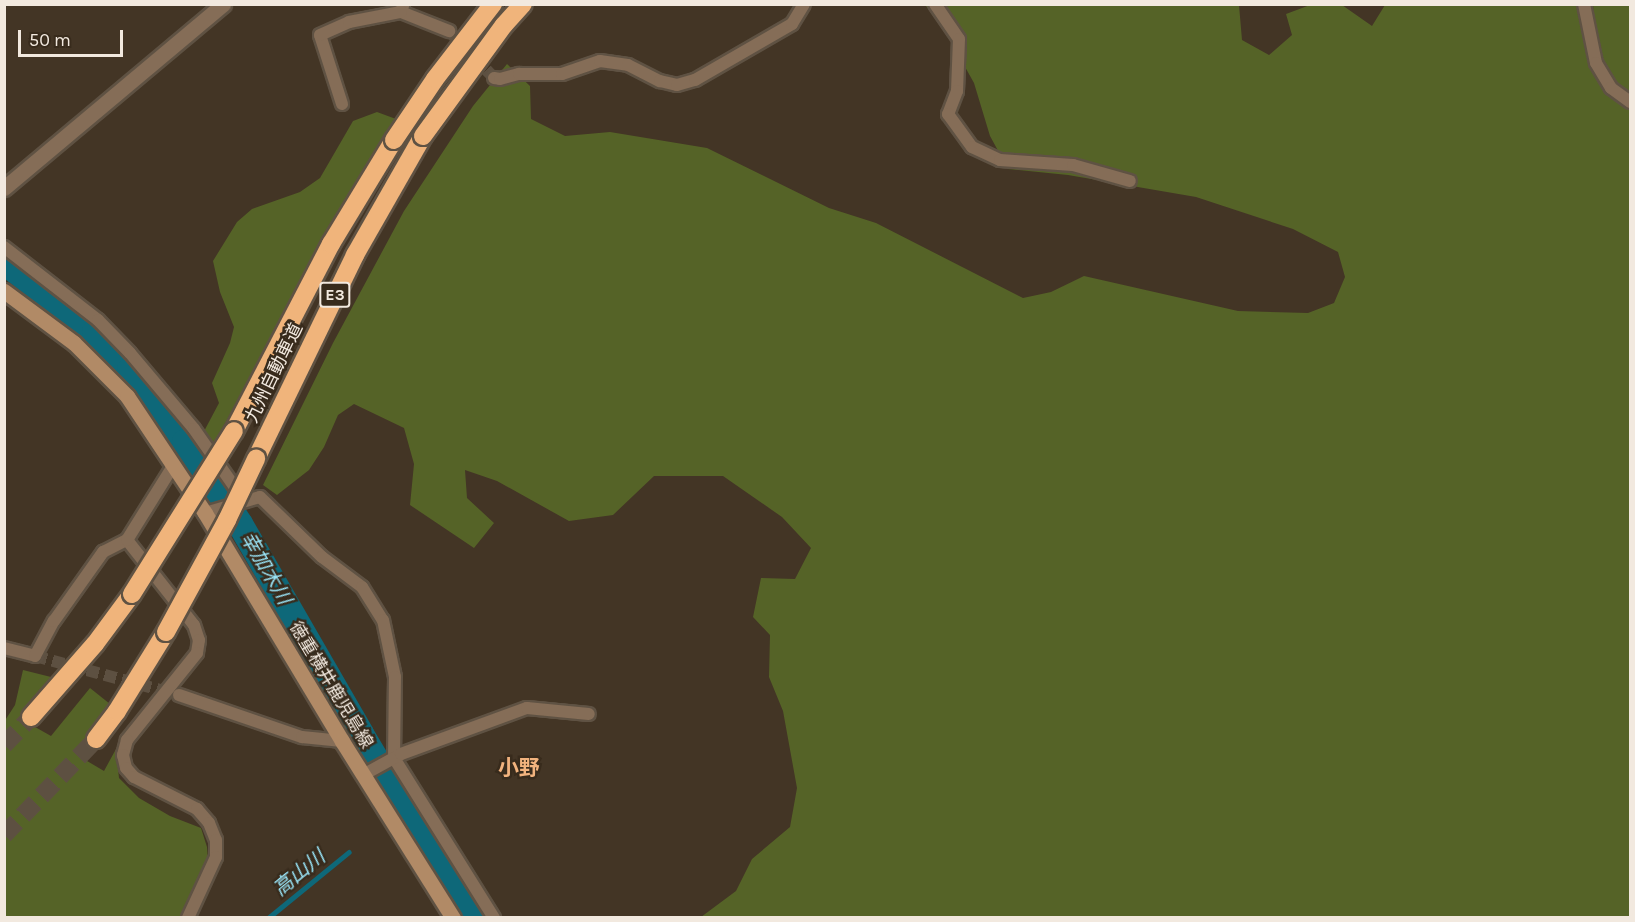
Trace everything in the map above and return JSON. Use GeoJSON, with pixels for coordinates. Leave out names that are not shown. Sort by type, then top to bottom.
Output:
{"type":"FeatureCollection","features":[{"type":"Feature","properties":{"kind":"highway","name":"九州自動車道"},"geometry":{"type":"LineString","coordinates":[[31,717],[95,644],[132,594],[234,431],[331,244],[394,140],[435,79],[494,4]]}},
{"type":"Feature","properties":{"kind":"highway","name":"九州自動車道"},"geometry":{"type":"LineString","coordinates":[[96,739],[166,632],[227,520],[355,255],[423,136],[490,44],[523,4]]}},
{"type":"Feature","properties":{"kind":"main road","name":"徳重横井鹿児島線"},"geometry":{"type":"LineString","coordinates":[[4,291],[74,343],[108,374],[127,396],[173,466],[208,512],[342,741],[453,918]]}},
{"type":"Feature","properties":{"kind":"street"},"geometry":{"type":"LineString","coordinates":[[4,188],[223,4]]}},
{"type":"Feature","properties":{"kind":"street"},"geometry":{"type":"LineString","coordinates":[[494,78],[500,80],[519,74],[562,74],[600,61],[628,65],[660,81],[677,85],[695,80],[792,24],[804,4]]}},
{"type":"Feature","properties":{"kind":"street"},"geometry":{"type":"LineString","coordinates":[[935,4],[959,39],[957,91],[948,114],[972,147],[1000,160],[1073,165],[1130,181]]}},
{"type":"Feature","properties":{"kind":"street"},"geometry":{"type":"LineString","coordinates":[[1584,4],[1596,63],[1611,88],[1630,102]]}},
{"type":"Feature","properties":{"kind":"street"},"geometry":{"type":"LineString","coordinates":[[342,104],[320,35],[350,22],[402,8],[449,31]]}},
{"type":"Feature","properties":{"kind":"street"},"geometry":{"type":"LineString","coordinates":[[4,247],[98,320],[130,353],[194,429],[239,503]]}},
{"type":"Feature","properties":{"kind":"street"},"geometry":{"type":"LineString","coordinates":[[4,648],[35,656],[54,621],[103,552],[127,540],[173,466]]}},
{"type":"Feature","properties":{"kind":"street"},"geometry":{"type":"LineString","coordinates":[[208,512],[260,497],[322,557],[362,587],[383,620],[395,677],[392,759],[494,918]]}},
{"type":"Feature","properties":{"kind":"street"},"geometry":{"type":"LineString","coordinates":[[127,540],[194,625],[199,640],[197,653],[127,740],[123,755],[126,768],[134,777],[197,809],[209,823],[216,840],[216,857],[188,918]]}},
{"type":"Feature","properties":{"kind":"street"},"geometry":{"type":"LineString","coordinates":[[179,694],[302,737],[342,741]]}},
{"type":"Feature","properties":{"kind":"street"},"geometry":{"type":"LineString","coordinates":[[363,775],[392,759],[527,708],[589,714]]}},
{"type":"Feature","properties":{"kind":"green space"},"geometry":{"type":"Polygon","coordinates":[[[925,5],[1239,5],[1242,40],[1269,55],[1292,35],[1286,14],[1310,5],[1342,5],[1372,26],[1385,5],[1584,5],[1605,90],[1630,110],[1630,917],[701,917],[736,891],[752,859],[790,827],[797,788],[783,711],[769,677],[770,635],[753,617],[761,578],[795,579],[811,548],[782,517],[723,476],[654,476],[613,515],[569,521],[497,481],[465,470],[467,498],[494,523],[474,548],[410,505],[414,464],[404,428],[354,404],[338,415],[324,447],[309,470],[277,495],[263,485],[333,343],[404,211],[473,106],[507,64],[530,86],[531,119],[565,136],[610,132],[707,148],[829,208],[876,223],[1023,298],[1051,292],[1084,276],[1238,311],[1308,313],[1334,303],[1345,277],[1338,252],[1293,229],[1196,197],[1068,175],[1008,169],[990,136],[974,83],[941,24],[925,5]]]}},
{"type":"Feature","properties":{"kind":"green space"},"geometry":{"type":"Polygon","coordinates":[[[1593,5],[1630,5],[1630,97],[1616,88],[1604,64],[1596,33],[1593,5]]]}},
{"type":"Feature","properties":{"kind":"green space"},"geometry":{"type":"Polygon","coordinates":[[[377,112],[396,119],[321,243],[211,450],[201,437],[219,403],[212,383],[230,343],[234,327],[220,292],[213,261],[237,222],[252,209],[300,192],[320,178],[353,121],[377,112]]]}},
{"type":"Feature","properties":{"kind":"green space"},"geometry":{"type":"Polygon","coordinates":[[[23,670],[55,678],[21,719],[51,736],[90,688],[110,704],[77,755],[104,771],[116,749],[119,778],[139,798],[170,816],[201,828],[207,847],[209,874],[191,917],[5,917],[4,722],[15,705],[23,670]]]}},
{"type":"Feature","properties":{"kind":"waterway","name":"幸加木川"},"geometry":{"type":"LineString","coordinates":[[4,262],[95,332],[130,370],[185,442],[240,524],[361,734],[471,918]]}},
{"type":"Feature","properties":{"kind":"waterway","name":"高山川"},"geometry":{"type":"LineString","coordinates":[[268,918],[349,852]]}},
{"type":"Feature","properties":{"kind":"tunnel"},"geometry":{"type":"LineString","coordinates":[[449,31],[494,78]]}},
{"type":"Feature","properties":{"kind":"tunnel"},"geometry":{"type":"LineString","coordinates":[[35,656],[179,695]]}},
{"type":"Feature","properties":{"kind":"tunnel"},"geometry":{"type":"LineString","coordinates":[[4,745],[31,717]]}},
{"type":"Feature","properties":{"kind":"tunnel"},"geometry":{"type":"LineString","coordinates":[[4,835],[96,739]]}},
{"type":"Feature","properties":{"kind":"district","name":"小野"},"geometry":{"type":"Point","coordinates":[519,768]}}]}
